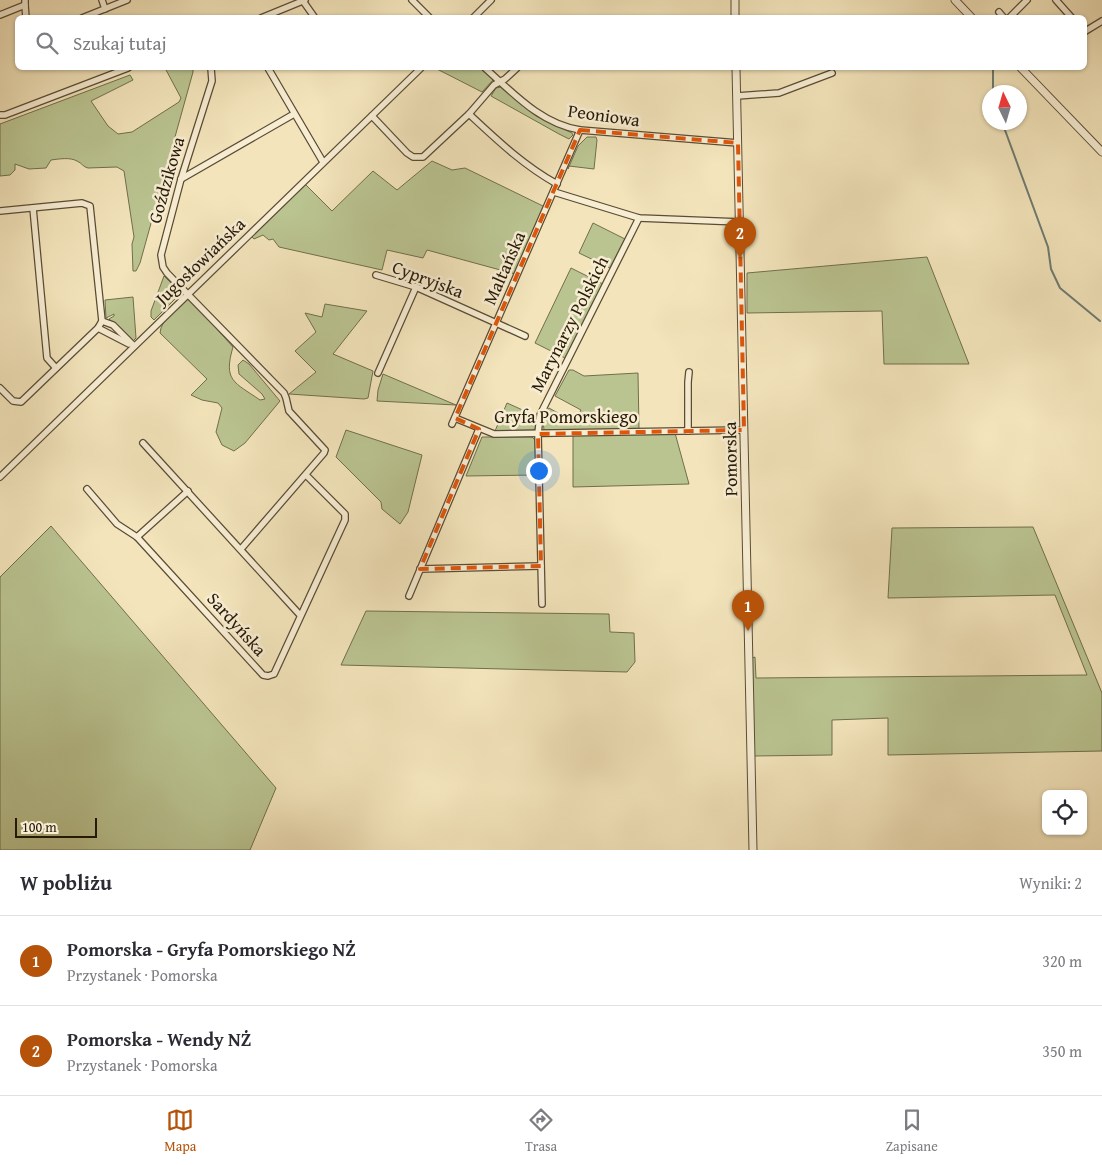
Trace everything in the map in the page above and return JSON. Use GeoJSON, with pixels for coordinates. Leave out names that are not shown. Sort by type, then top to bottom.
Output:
{"type":"FeatureCollection","features":[{"type":"Feature","properties":{"kind":"street"},"geometry":{"type":"LineString","coordinates":[[102,0],[105,9]]}},
{"type":"Feature","properties":{"kind":"street"},"geometry":{"type":"LineString","coordinates":[[90,15],[127,0]]}},
{"type":"Feature","properties":{"kind":"street"},"geometry":{"type":"LineString","coordinates":[[268,15],[304,0],[313,15]]}},
{"type":"Feature","properties":{"kind":"street"},"geometry":{"type":"LineString","coordinates":[[412,0],[427,15]]}},
{"type":"Feature","properties":{"kind":"street"},"geometry":{"type":"LineString","coordinates":[[475,15],[491,0]]}},
{"type":"Feature","properties":{"kind":"street"},"geometry":{"type":"LineString","coordinates":[[735,0],[735,15]]}},
{"type":"Feature","properties":{"kind":"street"},"geometry":{"type":"LineString","coordinates":[[955,0],[969,15]]}},
{"type":"Feature","properties":{"kind":"street"},"geometry":{"type":"LineString","coordinates":[[1012,15],[1027,0]]}},
{"type":"Feature","properties":{"kind":"street"},"geometry":{"type":"LineString","coordinates":[[1056,0],[1069,15]]}},
{"type":"Feature","properties":{"kind":"street"},"geometry":{"type":"LineString","coordinates":[[0,15],[25,3]]}},
{"type":"Feature","properties":{"kind":"street"},"geometry":{"type":"LineString","coordinates":[[1087,30],[1102,21]]}},
{"type":"Feature","properties":{"kind":"street"},"geometry":{"type":"LineString","coordinates":[[0,115],[5,115],[123,70]]}},
{"type":"Feature","properties":{"kind":"street","name":"Goździkowa"},"geometry":{"type":"LineString","coordinates":[[188,294],[164,269],[161,257],[181,180],[212,81],[211,70]]}},
{"type":"Feature","properties":{"kind":"street"},"geometry":{"type":"LineString","coordinates":[[269,70],[323,162]]}},
{"type":"Feature","properties":{"kind":"street","name":"Jugosłowiańska"},"geometry":{"type":"LineString","coordinates":[[0,477],[419,70]]}},
{"type":"Feature","properties":{"kind":"street","name":"Peoniowa"},"geometry":{"type":"LineString","coordinates":[[488,70],[526,104],[544,117],[561,125],[580,130],[738,143]]}},
{"type":"Feature","properties":{"kind":"street"},"geometry":{"type":"LineString","coordinates":[[372,116],[407,153],[418,158],[426,155],[469,114],[494,85],[515,70]]}},
{"type":"Feature","properties":{"kind":"street","name":"Pomorska"},"geometry":{"type":"LineString","coordinates":[[736,70],[753,850]]}},
{"type":"Feature","properties":{"kind":"street"},"geometry":{"type":"LineString","coordinates":[[1023,70],[1102,152]]}},
{"type":"Feature","properties":{"kind":"street"},"geometry":{"type":"LineString","coordinates":[[737,96],[779,93],[832,72]]}},
{"type":"Feature","properties":{"kind":"street"},"geometry":{"type":"LineString","coordinates":[[181,180],[294,114]]}},
{"type":"Feature","properties":{"kind":"street"},"geometry":{"type":"LineString","coordinates":[[469,114],[514,156],[557,184]]}},
{"type":"Feature","properties":{"kind":"street","name":"Maltańska"},"geometry":{"type":"LineString","coordinates":[[479,428],[454,421],[580,130]]}},
{"type":"Feature","properties":{"kind":"street"},"geometry":{"type":"LineString","coordinates":[[554,192],[639,218],[740,222]]}},
{"type":"Feature","properties":{"kind":"street"},"geometry":{"type":"LineString","coordinates":[[0,210],[82,203],[90,206],[102,321],[98,328],[19,402],[13,401],[0,388]]}},
{"type":"Feature","properties":{"kind":"street"},"geometry":{"type":"LineString","coordinates":[[33,208],[47,358],[56,368]]}},
{"type":"Feature","properties":{"kind":"street","name":"Marynarzy Polskich"},"geometry":{"type":"LineString","coordinates":[[542,604],[538,434],[540,415],[639,218]]}},
{"type":"Feature","properties":{"kind":"street","name":"Cypryjska"},"geometry":{"type":"LineString","coordinates":[[376,275],[416,287],[525,336]]}},
{"type":"Feature","properties":{"kind":"street"},"geometry":{"type":"LineString","coordinates":[[378,373],[416,287]]}},
{"type":"Feature","properties":{"kind":"street"},"geometry":{"type":"LineString","coordinates":[[188,294],[284,394],[289,411],[324,448],[324,454],[241,549]]}},
{"type":"Feature","properties":{"kind":"street"},"geometry":{"type":"LineString","coordinates":[[102,321],[113,326],[134,346]]}},
{"type":"Feature","properties":{"kind":"street"},"geometry":{"type":"LineString","coordinates":[[98,328],[134,346]]}},
{"type":"Feature","properties":{"kind":"street"},"geometry":{"type":"LineString","coordinates":[[688,430],[689,372]]}},
{"type":"Feature","properties":{"kind":"street","name":"Gryfa Pomorskiego"},"geometry":{"type":"LineString","coordinates":[[409,596],[479,428],[494,434],[744,430]]}},
{"type":"Feature","properties":{"kind":"street"},"geometry":{"type":"LineString","coordinates":[[42,437],[47,443]]}},
{"type":"Feature","properties":{"kind":"street"},"geometry":{"type":"LineString","coordinates":[[143,443],[300,615]]}},
{"type":"Feature","properties":{"kind":"street","name":"Sardyńska"},"geometry":{"type":"LineString","coordinates":[[87,489],[117,524],[137,538],[263,675],[268,676],[274,674],[345,520],[345,514],[306,475]]}},
{"type":"Feature","properties":{"kind":"street"},"geometry":{"type":"LineString","coordinates":[[137,538],[188,491]]}},
{"type":"Feature","properties":{"kind":"street"},"geometry":{"type":"LineString","coordinates":[[420,569],[541,566]]}},
{"type":"Feature","properties":{"kind":"highlighted area"},"geometry":{"type":"Polygon","coordinates":[[[580,130],[738,143],[744,430],[538,434],[541,566],[420,569],[479,429],[455,418],[580,130]]]}},
{"type":"Feature","properties":{"kind":"green space"},"geometry":{"type":"Polygon","coordinates":[[[166,70],[193,70],[193,72],[140,263],[136,271],[133,271],[132,244],[134,237],[124,171],[117,167],[88,168],[74,160],[64,159],[51,160],[46,168],[29,169],[15,164],[15,170],[10,175],[0,176],[0,124],[130,75],[133,80],[91,101],[108,126],[118,134],[132,132],[179,102],[181,98],[166,70]]]}},
{"type":"Feature","properties":{"kind":"green space"},"geometry":{"type":"Polygon","coordinates":[[[439,70],[484,70],[493,80],[482,92],[439,70]]]}},
{"type":"Feature","properties":{"kind":"green space"},"geometry":{"type":"Polygon","coordinates":[[[501,87],[536,116],[573,135],[569,139],[491,96],[496,88],[501,87]]]}},
{"type":"Feature","properties":{"kind":"green space"},"geometry":{"type":"Polygon","coordinates":[[[587,137],[596,137],[594,169],[569,166],[578,146],[587,137]]]}},
{"type":"Feature","properties":{"kind":"green space"},"geometry":{"type":"Polygon","coordinates":[[[432,161],[452,170],[465,168],[545,207],[515,274],[427,250],[423,258],[387,250],[382,270],[279,247],[273,239],[269,240],[263,235],[254,239],[252,237],[252,234],[304,183],[332,211],[373,171],[397,190],[432,161]]]}},
{"type":"Feature","properties":{"kind":"green space"},"geometry":{"type":"Polygon","coordinates":[[[593,223],[625,239],[610,268],[579,253],[593,223]]]}},
{"type":"Feature","properties":{"kind":"green space"},"geometry":{"type":"Polygon","coordinates":[[[927,257],[969,364],[884,364],[882,311],[747,313],[747,273],[927,257]]]}},
{"type":"Feature","properties":{"kind":"green space"},"geometry":{"type":"Polygon","coordinates":[[[571,268],[603,284],[565,358],[535,343],[571,268]]]}},
{"type":"Feature","properties":{"kind":"green space"},"geometry":{"type":"Polygon","coordinates":[[[164,276],[181,293],[154,320],[151,317],[151,311],[164,276]]]}},
{"type":"Feature","properties":{"kind":"green space"},"geometry":{"type":"Polygon","coordinates":[[[133,297],[136,338],[133,341],[109,319],[114,314],[106,318],[105,300],[133,297]]]}},
{"type":"Feature","properties":{"kind":"green space"},"geometry":{"type":"Polygon","coordinates":[[[190,299],[233,347],[229,367],[233,380],[260,400],[265,399],[262,394],[239,374],[238,365],[243,360],[249,364],[280,401],[245,443],[234,451],[222,445],[216,432],[222,408],[218,403],[202,400],[191,395],[207,379],[160,333],[166,319],[186,300],[190,299]]]}},
{"type":"Feature","properties":{"kind":"green space"},"geometry":{"type":"Polygon","coordinates":[[[325,304],[367,311],[333,354],[373,371],[368,398],[289,394],[316,372],[295,351],[316,332],[305,313],[322,317],[325,304]]]}},
{"type":"Feature","properties":{"kind":"green space"},"geometry":{"type":"Polygon","coordinates":[[[569,370],[584,376],[638,373],[639,429],[544,430],[543,421],[549,408],[574,422],[581,410],[555,396],[569,370]]]}},
{"type":"Feature","properties":{"kind":"green space"},"geometry":{"type":"Polygon","coordinates":[[[383,374],[456,405],[377,401],[383,374]]]}},
{"type":"Feature","properties":{"kind":"green space"},"geometry":{"type":"Polygon","coordinates":[[[507,403],[536,416],[536,428],[533,430],[495,431],[507,403]]]}},
{"type":"Feature","properties":{"kind":"green space"},"geometry":{"type":"Polygon","coordinates":[[[346,430],[422,455],[408,512],[400,524],[382,509],[381,502],[336,457],[346,430]]]}},
{"type":"Feature","properties":{"kind":"green space"},"geometry":{"type":"Polygon","coordinates":[[[675,433],[689,484],[573,487],[573,435],[675,433]]]}},
{"type":"Feature","properties":{"kind":"green space"},"geometry":{"type":"Polygon","coordinates":[[[482,437],[532,437],[535,440],[536,475],[466,476],[482,437]]]}},
{"type":"Feature","properties":{"kind":"green space"},"geometry":{"type":"Polygon","coordinates":[[[51,526],[276,788],[250,850],[0,850],[0,577],[51,526]]]}},
{"type":"Feature","properties":{"kind":"green space"},"geometry":{"type":"Polygon","coordinates":[[[1033,527],[1102,693],[1102,751],[888,755],[888,718],[832,720],[832,755],[754,756],[752,658],[755,657],[756,678],[1087,675],[1055,595],[888,598],[892,528],[1033,527]]]}},
{"type":"Feature","properties":{"kind":"green space"},"geometry":{"type":"Polygon","coordinates":[[[366,611],[609,614],[610,632],[634,633],[635,662],[627,672],[341,665],[366,611]]]}},
{"type":"Feature","properties":{"kind":"waterway"},"geometry":{"type":"LineString","coordinates":[[993,70],[993,85]]}},
{"type":"Feature","properties":{"kind":"waterway"},"geometry":{"type":"LineString","coordinates":[[1005,130],[1048,247],[1051,269],[1060,288],[1100,321]]}},
{"type":"Feature","properties":{"kind":"place","name":"Pomorska - Wendy NŻ"},"geometry":{"type":"Point","coordinates":[740,258]}},
{"type":"Feature","properties":{"kind":"place","name":"Pomorska - Gryfa Pomorskiego NŻ"},"geometry":{"type":"Point","coordinates":[748,631]}}]}
